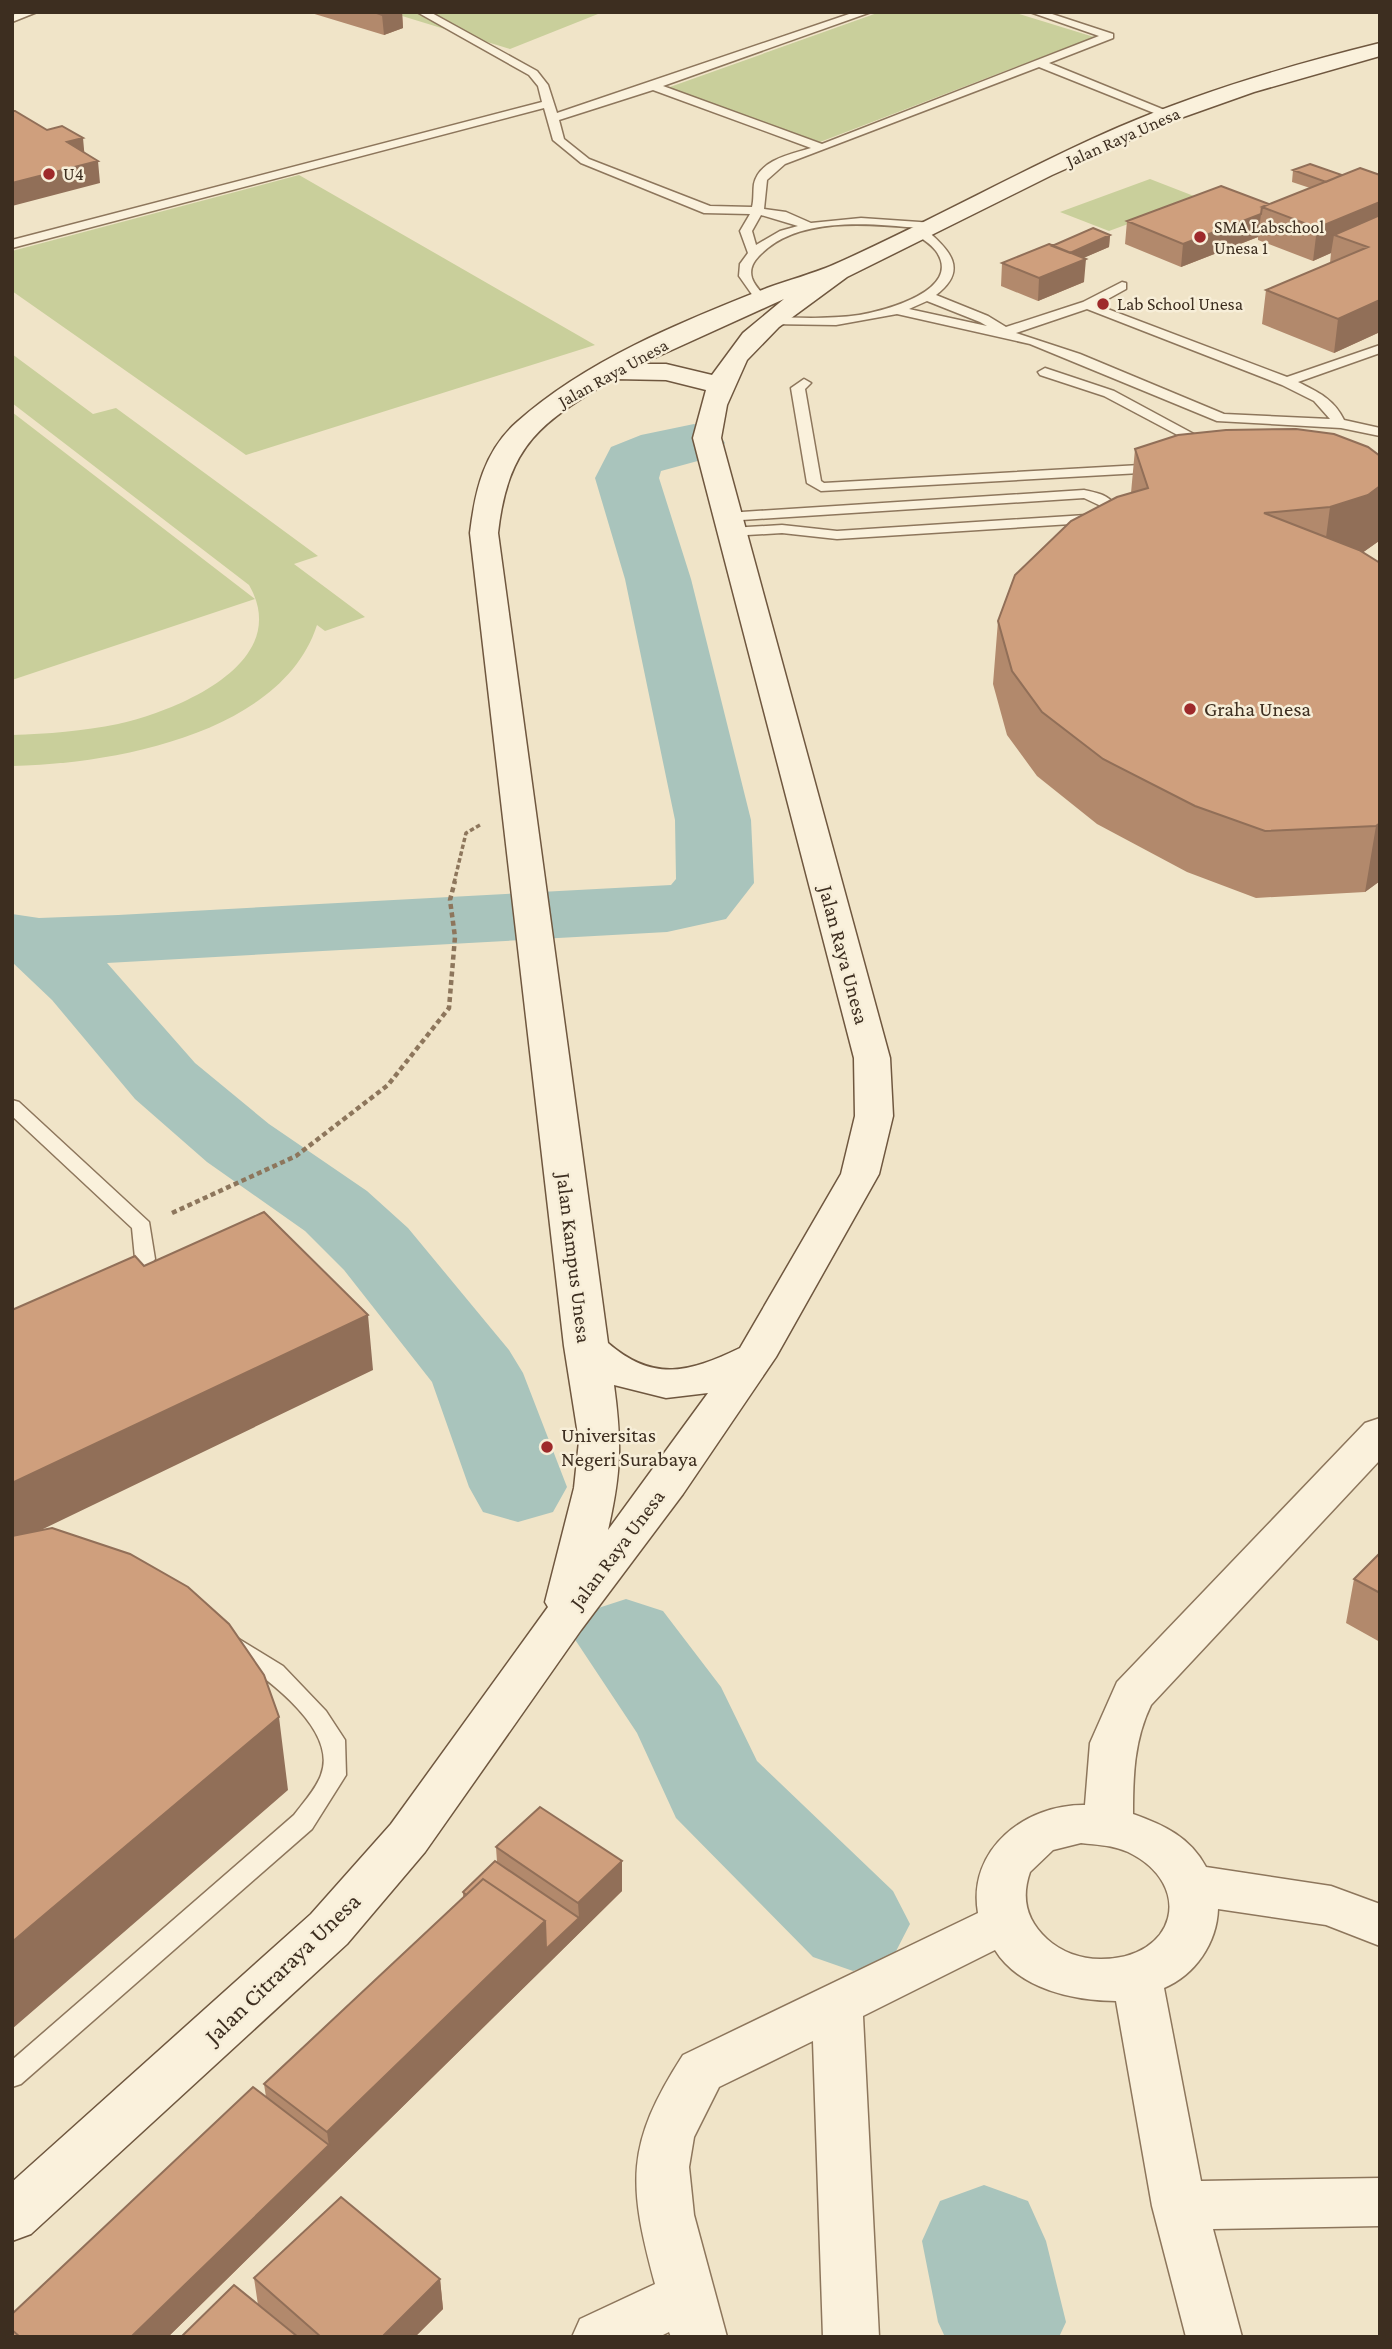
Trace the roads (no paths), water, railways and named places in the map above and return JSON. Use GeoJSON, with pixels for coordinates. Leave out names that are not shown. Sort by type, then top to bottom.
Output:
{"type":"FeatureCollection","features":[{"type":"Feature","properties":{"kind":"main road","name":"Jalan Raya Unesa"},"geometry":{"type":"LineString","coordinates":[[530,912],[484,533],[488,495],[504,453],[524,429],[562,399],[606,373],[767,310],[925,228],[1168,115],[1380,50]]}},
{"type":"Feature","properties":{"kind":"main road","name":"Jalan Raya Unesa"},"geometry":{"type":"LineString","coordinates":[[565,1618],[668,1483],[755,1357],[860,1174],[874,1116],[872,1058],[708,438],[719,385],[767,310]]}},
{"type":"Feature","properties":{"kind":"main road"},"geometry":{"type":"LineString","coordinates":[[606,373],[666,372],[719,385]]}},
{"type":"Feature","properties":{"kind":"main road","name":"Jalan Kampus Unesa"},"geometry":{"type":"LineString","coordinates":[[530,912],[585,1346],[600,1441],[597,1476],[565,1618]]}},
{"type":"Feature","properties":{"kind":"main road"},"geometry":{"type":"LineString","coordinates":[[585,1346],[604,1365],[631,1378],[665,1384],[699,1382],[730,1373],[755,1357]]}},
{"type":"Feature","properties":{"kind":"main road"},"geometry":{"type":"LineString","coordinates":[[1109,1825],[1108,1755],[1116,1724],[1133,1694],[1380,1433]]}},
{"type":"Feature","properties":{"kind":"main road","name":"Jalan Citraraya Unesa"},"geometry":{"type":"LineString","coordinates":[[12,2217],[329,1929],[408,1838],[565,1618]]}},
{"type":"Feature","properties":{"kind":"main road"},"geometry":{"type":"LineString","coordinates":[[1081,1824],[1109,1825],[1135,1833],[1159,1846],[1177,1864],[1190,1885],[1195,1913],[1187,1941],[1167,1963],[1137,1978],[1103,1983],[1055,1971],[1018,1945],[1004,1923],[999,1900],[1002,1877],[1013,1856],[1030,1840],[1053,1829],[1081,1824]]}},
{"type":"Feature","properties":{"kind":"main road"},"geometry":{"type":"LineString","coordinates":[[1190,1885],[1331,1906],[1380,1926]]}},
{"type":"Feature","properties":{"kind":"main road"},"geometry":{"type":"LineString","coordinates":[[600,2337],[692,2317],[665,2206],[663,2151],[678,2106],[701,2071],[1004,1923]]}},
{"type":"Feature","properties":{"kind":"main road"},"geometry":{"type":"LineString","coordinates":[[1137,1978],[1179,2206],[1214,2337]]}},
{"type":"Feature","properties":{"kind":"main road"},"geometry":{"type":"LineString","coordinates":[[837,2005],[851,2337]]}},
{"type":"Feature","properties":{"kind":"main road"},"geometry":{"type":"LineString","coordinates":[[1179,2206],[1380,2202]]}},
{"type":"Feature","properties":{"kind":"lane"},"geometry":{"type":"LineString","coordinates":[[12,19],[32,12]]}},
{"type":"Feature","properties":{"kind":"lane"},"geometry":{"type":"LineString","coordinates":[[422,12],[533,73],[543,85],[559,141],[585,161],[708,210],[757,211],[782,215],[811,227]]}},
{"type":"Feature","properties":{"kind":"lane"},"geometry":{"type":"LineString","coordinates":[[552,118],[600,105],[866,12]]}},
{"type":"Feature","properties":{"kind":"lane"},"geometry":{"type":"LineString","coordinates":[[754,253],[746,238],[747,224],[757,211],[762,177],[771,168],[1109,36],[1035,12]]}},
{"type":"Feature","properties":{"kind":"lane"},"geometry":{"type":"LineString","coordinates":[[1041,64],[1168,115]]}},
{"type":"Feature","properties":{"kind":"lane"},"geometry":{"type":"LineString","coordinates":[[653,86],[822,148]]}},
{"type":"Feature","properties":{"kind":"lane"},"geometry":{"type":"LineString","coordinates":[[12,244],[547,104]]}},
{"type":"Feature","properties":{"kind":"lane"},"geometry":{"type":"LineString","coordinates":[[870,221],[925,228],[949,256],[950,270],[942,284],[926,296],[898,310],[860,319],[816,323],[767,310],[750,288],[745,276],[746,264],[754,253],[786,234],[811,227],[870,221]]}},
{"type":"Feature","properties":{"kind":"lane"},"geometry":{"type":"LineString","coordinates":[[1004,332],[1087,305],[1122,286]]}},
{"type":"Feature","properties":{"kind":"lane"},"geometry":{"type":"LineString","coordinates":[[926,296],[984,319],[1004,332]]}},
{"type":"Feature","properties":{"kind":"lane"},"geometry":{"type":"LineString","coordinates":[[1087,305],[1287,382],[1319,398],[1332,409],[1339,424]]}},
{"type":"Feature","properties":{"kind":"lane"},"geometry":{"type":"LineString","coordinates":[[898,310],[969,328],[1004,332],[1054,348],[1222,418],[1244,422],[1339,424],[1380,432]]}},
{"type":"Feature","properties":{"kind":"lane"},"geometry":{"type":"LineString","coordinates":[[1287,382],[1380,349]]}},
{"type":"Feature","properties":{"kind":"lane"},"geometry":{"type":"LineString","coordinates":[[1045,372],[1067,377],[1114,398],[1224,454]]}},
{"type":"Feature","properties":{"kind":"lane"},"geometry":{"type":"LineString","coordinates":[[804,383],[798,388],[814,483],[821,487],[1174,467]]}},
{"type":"Feature","properties":{"kind":"lane"},"geometry":{"type":"LineString","coordinates":[[1078,474],[1084,494]]}},
{"type":"Feature","properties":{"kind":"lane"},"geometry":{"type":"LineString","coordinates":[[1084,494],[1100,498],[1108,505],[1103,514],[1087,520],[837,535],[729,525],[1084,494]]}},
{"type":"Feature","properties":{"kind":"lane"},"geometry":{"type":"LineString","coordinates":[[12,1106],[142,1226],[145,1259],[119,1292],[108,1299]]}},
{"type":"Feature","properties":{"kind":"lane"},"geometry":{"type":"LineString","coordinates":[[12,2076],[303,1822],[334,1775],[333,1740],[318,1717],[275,1672],[207,1627]]}},
{"type":"Feature","properties":{"kind":"waterway"},"geometry":{"type":"LineString","coordinates":[[39,942],[667,909],[698,902],[715,883],[713,820],[658,579],[627,478],[633,460],[663,448],[694,443]]}},
{"type":"Feature","properties":{"kind":"waterway"},"geometry":{"type":"LineString","coordinates":[[12,938],[39,942]]}},
{"type":"Feature","properties":{"kind":"waterway"},"geometry":{"type":"LineString","coordinates":[[39,942],[81,983],[165,1081],[238,1143],[336,1211],[376,1249],[476,1373],[518,1487]]}},
{"type":"Feature","properties":{"kind":"waterway"},"geometry":{"type":"LineString","coordinates":[[626,1638],[683,1716],[715,1788],[853,1924]]}},
{"type":"Feature","properties":{"kind":"waterway"},"geometry":{"type":"LineString","coordinates":[[984,2241],[1002,2322]]}},
{"type":"Feature","properties":{"kind":"place","name":"U4"},"geometry":{"type":"Point","coordinates":[49,174]}},
{"type":"Feature","properties":{"kind":"place","name":"SMA Labschool Unesa 1"},"geometry":{"type":"Point","coordinates":[1200,237]}},
{"type":"Feature","properties":{"kind":"place","name":"Lab School Unesa"},"geometry":{"type":"Point","coordinates":[1103,304]}},
{"type":"Feature","properties":{"kind":"place","name":"Graha Unesa"},"geometry":{"type":"Point","coordinates":[1190,709]}},
{"type":"Feature","properties":{"kind":"place","name":"Universitas Negeri Surabaya"},"geometry":{"type":"Point","coordinates":[547,1447]}}]}
